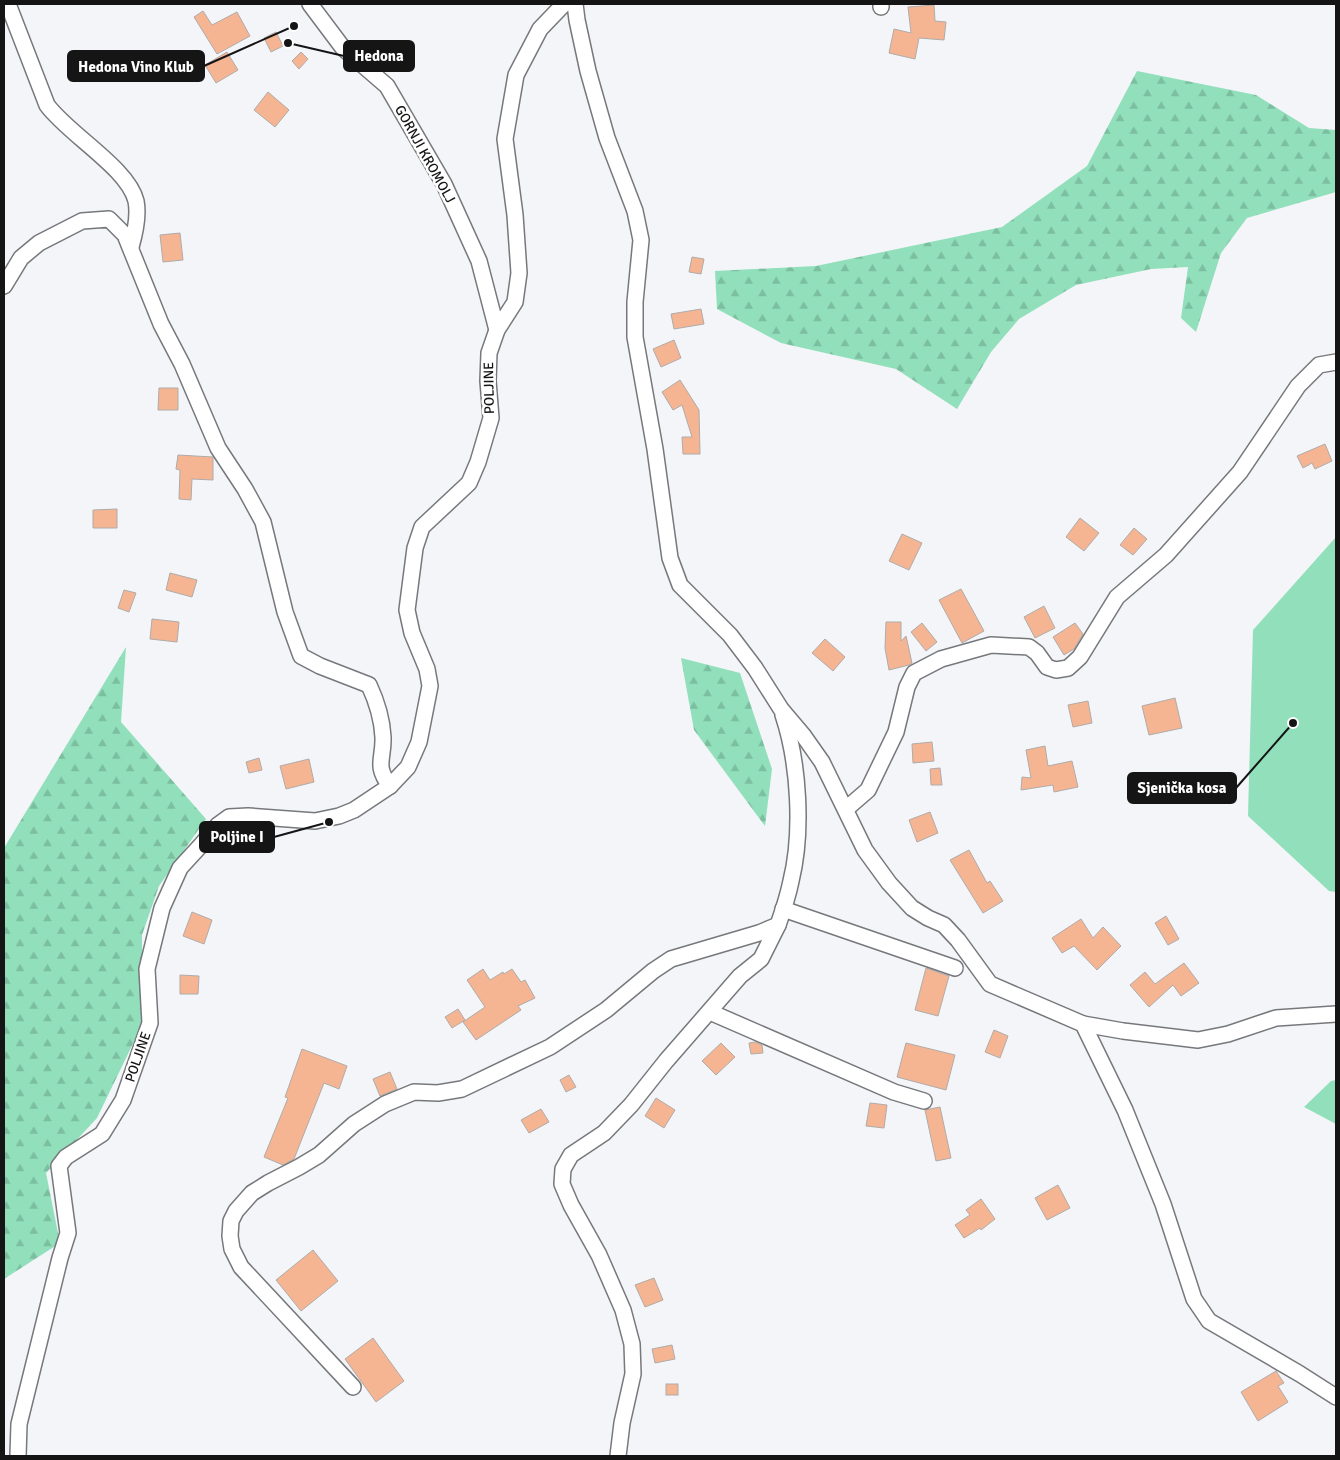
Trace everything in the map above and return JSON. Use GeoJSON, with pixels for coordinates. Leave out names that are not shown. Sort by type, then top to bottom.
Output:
{"type":"FeatureCollection","features":[{"type":"Feature","properties":{"kind":"street"},"geometry":{"type":"LineString","coordinates":[[8,4],[47,105],[54,115],[107,162],[128,184],[136,202],[136,230],[131,247]]}},
{"type":"Feature","properties":{"kind":"street","name":"GORNJI KROMOLJ"},"geometry":{"type":"LineString","coordinates":[[310,4],[343,48],[387,86],[444,184],[480,261],[497,330]]}},
{"type":"Feature","properties":{"kind":"street","name":"POLJINE"},"geometry":{"type":"LineString","coordinates":[[18,1456],[18,1424],[68,1233],[59,1166],[66,1157],[102,1134],[123,1100],[150,1023],[147,969],[157,925],[162,908],[180,868],[218,824],[229,817],[248,816],[315,821],[339,816],[354,810],[390,786],[408,767],[419,742],[430,686],[427,669],[412,633],[407,610],[415,548],[422,526],[469,483],[478,462],[490,418],[489,353],[497,330],[515,302],[519,274],[515,215],[505,139],[516,75],[540,29],[564,4]]}},
{"type":"Feature","properties":{"kind":"street"},"geometry":{"type":"LineString","coordinates":[[576,4],[577,20],[588,71],[607,138],[635,210],[641,240],[635,302],[635,337],[655,449],[670,558],[680,585],[730,635],[781,709],[803,734],[822,762],[866,850],[889,884],[912,908],[944,925],[958,940],[990,984],[1083,1024],[1198,1040],[1228,1034],[1276,1018],[1336,1014]]}},
{"type":"Feature","properties":{"kind":"street"},"geometry":{"type":"LineString","coordinates":[[4,286],[21,258],[38,243],[82,221],[109,219],[125,235],[161,324],[182,364],[218,448],[245,489],[263,522],[285,612],[301,656],[320,666],[369,685],[378,704],[383,738],[380,763],[382,776],[390,786]]}},
{"type":"Feature","properties":{"kind":"street"},"geometry":{"type":"LineString","coordinates":[[846,809],[868,790],[896,732],[907,688],[914,673],[941,660],[991,645],[1029,647],[1037,653],[1047,667],[1056,670],[1068,668],[1080,658],[1117,597],[1166,555],[1240,472],[1298,386],[1319,365],[1336,362]]}},
{"type":"Feature","properties":{"kind":"street"},"geometry":{"type":"LineString","coordinates":[[618,1456],[622,1423],[633,1374],[632,1344],[623,1310],[599,1255],[571,1205],[562,1184],[563,1169],[571,1155],[604,1133],[631,1105],[666,1060],[740,976],[760,959],[778,925],[792,880],[798,828],[796,781],[791,739],[781,709]]}},
{"type":"Feature","properties":{"kind":"street"},"geometry":{"type":"LineString","coordinates":[[783,909],[955,968]]}},
{"type":"Feature","properties":{"kind":"street"},"geometry":{"type":"LineString","coordinates":[[353,1387],[241,1267],[232,1249],[230,1236],[231,1221],[236,1211],[252,1193],[319,1155],[354,1124],[385,1104],[414,1092],[438,1093],[462,1088],[550,1047],[606,1010],[653,971],[671,959],[758,933],[778,925]]}},
{"type":"Feature","properties":{"kind":"street"},"geometry":{"type":"LineString","coordinates":[[710,1012],[894,1092],[924,1101]]}},
{"type":"Feature","properties":{"kind":"street"},"geometry":{"type":"LineString","coordinates":[[1083,1024],[1125,1110],[1163,1204],[1194,1299],[1208,1321],[1336,1397]]}},
{"type":"Feature","properties":{"kind":"green space"},"geometry":{"type":"Polygon","coordinates":[[[1137,71],[1256,95],[1309,128],[1336,130],[1336,192],[1247,218],[1221,253],[1196,332],[1181,318],[1188,267],[1151,269],[1076,285],[1019,319],[991,352],[957,409],[896,369],[781,343],[717,309],[715,271],[816,266],[1002,227],[1087,166],[1137,71]]]}},
{"type":"Feature","properties":{"kind":"green space"},"geometry":{"type":"Polygon","coordinates":[[[1336,537],[1336,892],[1329,891],[1248,816],[1253,630],[1336,537]]]}},
{"type":"Feature","properties":{"kind":"green space"},"geometry":{"type":"Polygon","coordinates":[[[126,647],[121,722],[206,819],[159,886],[142,935],[142,1025],[97,1118],[46,1173],[60,1243],[4,1279],[4,848],[126,647]]]}},
{"type":"Feature","properties":{"kind":"green space"},"geometry":{"type":"Polygon","coordinates":[[[681,658],[740,673],[772,769],[765,826],[694,730],[681,658]]]}},
{"type":"Feature","properties":{"kind":"green space"},"geometry":{"type":"Polygon","coordinates":[[[1336,1080],[1336,1124],[1304,1107],[1331,1081],[1336,1080]]]}},
{"type":"Feature","properties":{"kind":"building"},"geometry":{"type":"Polygon","coordinates":[[[934,5],[935,21],[946,22],[944,40],[919,38],[915,59],[889,53],[894,29],[911,33],[908,7],[934,5]]]}},
{"type":"Feature","properties":{"kind":"building"},"geometry":{"type":"Polygon","coordinates":[[[203,11],[212,25],[237,12],[250,36],[217,54],[194,17],[203,11]]]}},
{"type":"Feature","properties":{"kind":"building"},"geometry":{"type":"Polygon","coordinates":[[[276,32],[283,46],[271,52],[264,38],[276,32]]]}},
{"type":"Feature","properties":{"kind":"building"},"geometry":{"type":"Polygon","coordinates":[[[227,52],[238,70],[216,83],[205,65],[227,52]]]}},
{"type":"Feature","properties":{"kind":"building"},"geometry":{"type":"Polygon","coordinates":[[[301,52],[308,59],[299,69],[292,61],[301,52]]]}},
{"type":"Feature","properties":{"kind":"building"},"geometry":{"type":"Polygon","coordinates":[[[268,92],[289,110],[275,127],[254,110],[268,92]]]}},
{"type":"Feature","properties":{"kind":"building"},"geometry":{"type":"Polygon","coordinates":[[[180,233],[183,260],[163,262],[160,235],[180,233]]]}},
{"type":"Feature","properties":{"kind":"building"},"geometry":{"type":"Polygon","coordinates":[[[692,257],[704,259],[701,274],[689,272],[692,257]]]}},
{"type":"Feature","properties":{"kind":"building"},"geometry":{"type":"Polygon","coordinates":[[[701,309],[704,324],[674,329],[671,314],[701,309]]]}},
{"type":"Feature","properties":{"kind":"building"},"geometry":{"type":"Polygon","coordinates":[[[674,340],[681,358],[661,367],[653,349],[674,340]]]}},
{"type":"Feature","properties":{"kind":"building"},"geometry":{"type":"Polygon","coordinates":[[[680,380],[699,410],[700,454],[683,454],[682,437],[692,437],[682,405],[673,410],[662,392],[680,380]]]}},
{"type":"Feature","properties":{"kind":"building"},"geometry":{"type":"Polygon","coordinates":[[[159,388],[178,388],[178,410],[158,410],[159,388]]]}},
{"type":"Feature","properties":{"kind":"building"},"geometry":{"type":"Polygon","coordinates":[[[1325,444],[1332,461],[1315,469],[1312,463],[1303,468],[1297,456],[1325,444]]]}},
{"type":"Feature","properties":{"kind":"building"},"geometry":{"type":"Polygon","coordinates":[[[178,455],[213,457],[213,480],[192,479],[191,500],[179,499],[180,470],[176,469],[178,455]]]}},
{"type":"Feature","properties":{"kind":"building"},"geometry":{"type":"Polygon","coordinates":[[[117,509],[117,528],[93,528],[93,510],[117,509]]]}},
{"type":"Feature","properties":{"kind":"building"},"geometry":{"type":"Polygon","coordinates":[[[1080,518],[1099,533],[1084,551],[1066,537],[1080,518]]]}},
{"type":"Feature","properties":{"kind":"building"},"geometry":{"type":"Polygon","coordinates":[[[1134,528],[1147,539],[1133,555],[1120,545],[1134,528]]]}},
{"type":"Feature","properties":{"kind":"building"},"geometry":{"type":"Polygon","coordinates":[[[902,534],[922,543],[909,570],[889,561],[902,534]]]}},
{"type":"Feature","properties":{"kind":"building"},"geometry":{"type":"Polygon","coordinates":[[[170,573],[197,580],[192,597],[166,590],[170,573]]]}},
{"type":"Feature","properties":{"kind":"building"},"geometry":{"type":"Polygon","coordinates":[[[961,589],[984,631],[962,643],[939,600],[961,589]]]}},
{"type":"Feature","properties":{"kind":"building"},"geometry":{"type":"Polygon","coordinates":[[[124,590],[136,593],[129,612],[118,608],[124,590]]]}},
{"type":"Feature","properties":{"kind":"building"},"geometry":{"type":"Polygon","coordinates":[[[1044,606],[1055,628],[1035,638],[1024,617],[1044,606]]]}},
{"type":"Feature","properties":{"kind":"building"},"geometry":{"type":"Polygon","coordinates":[[[152,619],[179,622],[177,642],[150,639],[152,619]]]}},
{"type":"Feature","properties":{"kind":"building"},"geometry":{"type":"Polygon","coordinates":[[[886,622],[901,622],[901,641],[906,636],[912,663],[909,665],[889,670],[885,648],[886,622]]]}},
{"type":"Feature","properties":{"kind":"building"},"geometry":{"type":"Polygon","coordinates":[[[922,623],[937,642],[926,651],[911,632],[922,623]]]}},
{"type":"Feature","properties":{"kind":"building"},"geometry":{"type":"Polygon","coordinates":[[[1075,623],[1083,634],[1074,649],[1064,655],[1053,637],[1075,623]]]}},
{"type":"Feature","properties":{"kind":"building"},"geometry":{"type":"Polygon","coordinates":[[[825,639],[845,657],[833,671],[812,653],[825,639]]]}},
{"type":"Feature","properties":{"kind":"building"},"geometry":{"type":"Polygon","coordinates":[[[1175,698],[1182,728],[1149,735],[1142,706],[1175,698]]]}},
{"type":"Feature","properties":{"kind":"building"},"geometry":{"type":"Polygon","coordinates":[[[1088,701],[1092,723],[1073,727],[1068,705],[1088,701]]]}},
{"type":"Feature","properties":{"kind":"building"},"geometry":{"type":"Polygon","coordinates":[[[932,742],[934,761],[913,763],[912,744],[932,742]]]}},
{"type":"Feature","properties":{"kind":"building"},"geometry":{"type":"Polygon","coordinates":[[[1045,746],[1048,766],[1072,761],[1078,787],[1054,792],[1053,785],[1021,790],[1022,777],[1031,778],[1026,750],[1045,746]]]}},
{"type":"Feature","properties":{"kind":"building"},"geometry":{"type":"Polygon","coordinates":[[[259,758],[262,770],[249,773],[246,762],[259,758]]]}},
{"type":"Feature","properties":{"kind":"building"},"geometry":{"type":"Polygon","coordinates":[[[309,759],[314,782],[286,789],[280,766],[309,759]]]}},
{"type":"Feature","properties":{"kind":"building"},"geometry":{"type":"Polygon","coordinates":[[[940,768],[942,785],[931,785],[930,769],[940,768]]]}},
{"type":"Feature","properties":{"kind":"building"},"geometry":{"type":"Polygon","coordinates":[[[930,812],[938,833],[917,842],[909,820],[930,812]]]}},
{"type":"Feature","properties":{"kind":"building"},"geometry":{"type":"Polygon","coordinates":[[[969,850],[987,883],[990,881],[1003,901],[983,913],[950,860],[969,850]]]}},
{"type":"Feature","properties":{"kind":"building"},"geometry":{"type":"Polygon","coordinates":[[[192,912],[212,920],[204,944],[183,936],[192,912]]]}},
{"type":"Feature","properties":{"kind":"building"},"geometry":{"type":"Polygon","coordinates":[[[1166,916],[1179,939],[1168,945],[1155,923],[1166,916]]]}},
{"type":"Feature","properties":{"kind":"building"},"geometry":{"type":"Polygon","coordinates":[[[1081,919],[1093,938],[1103,927],[1121,946],[1097,970],[1074,946],[1062,953],[1052,938],[1081,919]]]}},
{"type":"Feature","properties":{"kind":"building"},"geometry":{"type":"Polygon","coordinates":[[[1184,963],[1199,983],[1181,996],[1173,985],[1149,1007],[1130,985],[1145,972],[1155,984],[1184,963]]]}},
{"type":"Feature","properties":{"kind":"building"},"geometry":{"type":"Polygon","coordinates":[[[926,968],[949,976],[938,1016],[915,1010],[926,968]]]}},
{"type":"Feature","properties":{"kind":"building"},"geometry":{"type":"Polygon","coordinates":[[[483,969],[490,980],[512,969],[521,982],[525,980],[535,998],[518,1006],[521,1010],[476,1040],[463,1022],[485,1007],[467,980],[483,969]]]}},
{"type":"Feature","properties":{"kind":"building"},"geometry":{"type":"Polygon","coordinates":[[[180,975],[199,976],[198,994],[180,994],[180,975]]]}},
{"type":"Feature","properties":{"kind":"building"},"geometry":{"type":"Polygon","coordinates":[[[458,1009],[465,1020],[452,1028],[445,1017],[458,1009]]]}},
{"type":"Feature","properties":{"kind":"building"},"geometry":{"type":"Polygon","coordinates":[[[994,1030],[1008,1036],[1000,1058],[985,1052],[994,1030]]]}},
{"type":"Feature","properties":{"kind":"building"},"geometry":{"type":"Polygon","coordinates":[[[755,1042],[762,1045],[763,1053],[751,1054],[749,1043],[755,1042]]]}},
{"type":"Feature","properties":{"kind":"building"},"geometry":{"type":"Polygon","coordinates":[[[721,1043],[735,1057],[716,1075],[702,1061],[721,1043]]]}},
{"type":"Feature","properties":{"kind":"building"},"geometry":{"type":"Polygon","coordinates":[[[906,1043],[955,1055],[946,1090],[897,1077],[906,1043]]]}},
{"type":"Feature","properties":{"kind":"building"},"geometry":{"type":"Polygon","coordinates":[[[302,1049],[347,1066],[339,1089],[324,1083],[294,1159],[283,1165],[264,1157],[288,1098],[285,1097],[302,1049]]]}},
{"type":"Feature","properties":{"kind":"building"},"geometry":{"type":"Polygon","coordinates":[[[390,1072],[397,1089],[380,1096],[373,1079],[390,1072]]]}},
{"type":"Feature","properties":{"kind":"building"},"geometry":{"type":"Polygon","coordinates":[[[569,1075],[576,1087],[566,1092],[560,1080],[569,1075]]]}},
{"type":"Feature","properties":{"kind":"building"},"geometry":{"type":"Polygon","coordinates":[[[656,1098],[675,1110],[664,1128],[645,1116],[656,1098]]]}},
{"type":"Feature","properties":{"kind":"building"},"geometry":{"type":"Polygon","coordinates":[[[870,1103],[887,1105],[884,1128],[866,1126],[870,1103]]]}},
{"type":"Feature","properties":{"kind":"building"},"geometry":{"type":"Polygon","coordinates":[[[940,1107],[951,1158],[936,1161],[925,1110],[940,1107]]]}},
{"type":"Feature","properties":{"kind":"building"},"geometry":{"type":"Polygon","coordinates":[[[541,1109],[549,1122],[529,1133],[521,1120],[541,1109]]]}},
{"type":"Feature","properties":{"kind":"building"},"geometry":{"type":"Polygon","coordinates":[[[1058,1185],[1070,1208],[1047,1220],[1035,1198],[1058,1185]]]}},
{"type":"Feature","properties":{"kind":"building"},"geometry":{"type":"Polygon","coordinates":[[[981,1199],[995,1219],[981,1230],[980,1228],[964,1238],[955,1225],[970,1215],[966,1210],[981,1199]]]}},
{"type":"Feature","properties":{"kind":"building"},"geometry":{"type":"Polygon","coordinates":[[[313,1250],[338,1281],[301,1311],[276,1280],[313,1250]]]}},
{"type":"Feature","properties":{"kind":"building"},"geometry":{"type":"Polygon","coordinates":[[[654,1278],[663,1300],[645,1307],[635,1285],[654,1278]]]}},
{"type":"Feature","properties":{"kind":"building"},"geometry":{"type":"Polygon","coordinates":[[[373,1338],[404,1381],[376,1402],[345,1359],[373,1338]]]}},
{"type":"Feature","properties":{"kind":"building"},"geometry":{"type":"Polygon","coordinates":[[[672,1345],[675,1359],[655,1363],[652,1349],[672,1345]]]}},
{"type":"Feature","properties":{"kind":"building"},"geometry":{"type":"Polygon","coordinates":[[[1276,1371],[1284,1383],[1278,1386],[1288,1402],[1258,1421],[1241,1392],[1276,1371]]]}},
{"type":"Feature","properties":{"kind":"building"},"geometry":{"type":"Polygon","coordinates":[[[666,1384],[678,1384],[678,1395],[666,1395],[666,1384]]]}},
{"type":"Feature","properties":{"kind":"place","name":"Hedona Vino Klub"},"geometry":{"type":"Point","coordinates":[294,26]}},
{"type":"Feature","properties":{"kind":"place","name":"Hedona"},"geometry":{"type":"Point","coordinates":[288,43]}},
{"type":"Feature","properties":{"kind":"place","name":"Sjenička kosa"},"geometry":{"type":"Point","coordinates":[1293,723]}},
{"type":"Feature","properties":{"kind":"place","name":"Poljine I"},"geometry":{"type":"Point","coordinates":[329,822]}}]}
